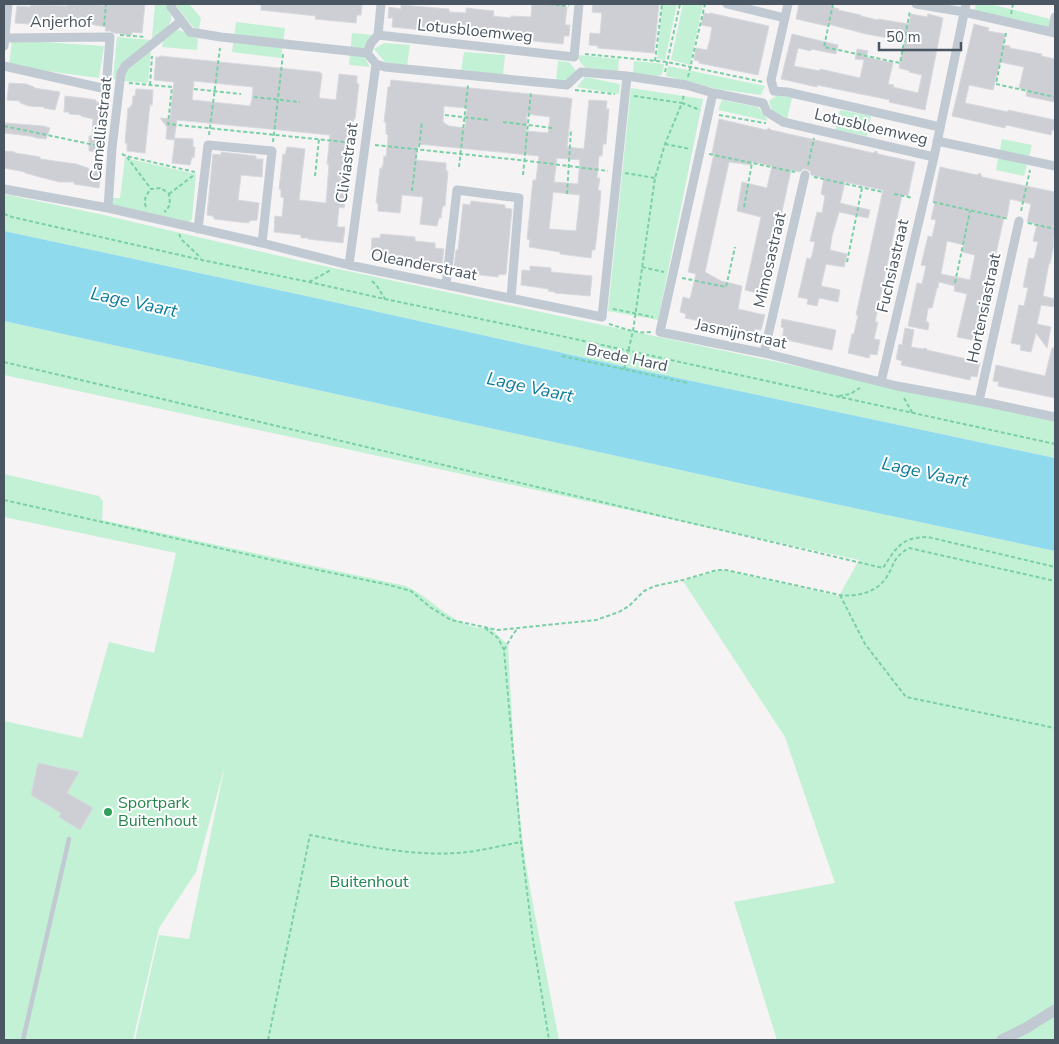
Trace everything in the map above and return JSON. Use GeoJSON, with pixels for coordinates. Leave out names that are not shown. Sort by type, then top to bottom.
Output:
{"type":"FeatureCollection","features":[{"type":"Feature","properties":{"kind":"street"},"geometry":{"type":"LineString","coordinates":[[4,42],[8,4]]}},
{"type":"Feature","properties":{"kind":"street"},"geometry":{"type":"LineString","coordinates":[[172,4],[171,7],[190,32],[367,53],[376,64],[385,67],[568,85],[581,72],[627,76],[686,85],[713,93],[763,103],[773,87],[771,80],[788,4]]}},
{"type":"Feature","properties":{"kind":"street"},"geometry":{"type":"LineString","coordinates":[[367,53],[378,35],[381,4]]}},
{"type":"Feature","properties":{"kind":"street"},"geometry":{"type":"LineString","coordinates":[[727,4],[784,18]]}},
{"type":"Feature","properties":{"kind":"street"},"geometry":{"type":"LineString","coordinates":[[916,4],[965,8],[1009,22],[1054,33],[1055,17]]}},
{"type":"Feature","properties":{"kind":"street"},"geometry":{"type":"LineString","coordinates":[[579,6],[574,57],[581,72]]}},
{"type":"Feature","properties":{"kind":"street"},"geometry":{"type":"LineString","coordinates":[[940,127],[965,8]]}},
{"type":"Feature","properties":{"kind":"street","name":"Camelliastraat"},"geometry":{"type":"LineString","coordinates":[[108,208],[112,148],[121,73],[125,66],[181,21]]}},
{"type":"Feature","properties":{"kind":"street","name":"Lotusbloemweg"},"geometry":{"type":"LineString","coordinates":[[378,35],[574,57]]}},
{"type":"Feature","properties":{"kind":"street","name":"Anjerhof"},"geometry":{"type":"LineString","coordinates":[[4,42],[110,37],[106,89],[4,66]]}},
{"type":"Feature","properties":{"kind":"street","name":"Cliviastraat"},"geometry":{"type":"LineString","coordinates":[[346,264],[376,64]]}},
{"type":"Feature","properties":{"kind":"street"},"geometry":{"type":"LineString","coordinates":[[603,312],[627,76]]}},
{"type":"Feature","properties":{"kind":"street","name":"Lotusbloemweg"},"geometry":{"type":"LineString","coordinates":[[763,103],[767,112],[783,122],[934,157],[940,127],[787,92],[773,87]]}},
{"type":"Feature","properties":{"kind":"street"},"geometry":{"type":"LineString","coordinates":[[660,332],[713,93]]}},
{"type":"Feature","properties":{"kind":"street","name":"Lotusbloemweg"},"geometry":{"type":"LineString","coordinates":[[937,141],[1055,166]]}},
{"type":"Feature","properties":{"kind":"street"},"geometry":{"type":"LineString","coordinates":[[198,229],[208,144],[272,151],[262,243]]}},
{"type":"Feature","properties":{"kind":"street","name":"Fuchsiastraat"},"geometry":{"type":"LineString","coordinates":[[881,382],[934,157]]}},
{"type":"Feature","properties":{"kind":"street","name":"Mimosastraat"},"geometry":{"type":"LineString","coordinates":[[764,353],[805,175]]}},
{"type":"Feature","properties":{"kind":"street","name":"Oleanderstraat"},"geometry":{"type":"LineString","coordinates":[[4,189],[108,208],[361,268],[510,298],[603,312]]}},
{"type":"Feature","properties":{"kind":"street"},"geometry":{"type":"LineString","coordinates":[[446,285],[457,190],[519,198],[510,298]]}},
{"type":"Feature","properties":{"kind":"street","name":"Hortensiastraat"},"geometry":{"type":"LineString","coordinates":[[979,401],[1019,221]]}},
{"type":"Feature","properties":{"kind":"street","name":"Jasmijnstraat"},"geometry":{"type":"LineString","coordinates":[[660,332],[764,353],[897,386],[1055,417]]}},
{"type":"Feature","properties":{"kind":"street"},"geometry":{"type":"LineString","coordinates":[[1002,1040],[1055,1010]]}},
{"type":"Feature","properties":{"kind":"lane"},"geometry":{"type":"LineString","coordinates":[[23,1040],[69,839]]}},
{"type":"Feature","properties":{"kind":"path"},"geometry":{"type":"LineString","coordinates":[[106,4],[103,33],[110,37]]}},
{"type":"Feature","properties":{"kind":"path"},"geometry":{"type":"LineString","coordinates":[[549,4],[579,6]]}},
{"type":"Feature","properties":{"kind":"path"},"geometry":{"type":"LineString","coordinates":[[655,61],[662,4]]}},
{"type":"Feature","properties":{"kind":"path"},"geometry":{"type":"LineString","coordinates":[[663,82],[680,4]]}},
{"type":"Feature","properties":{"kind":"path"},"geometry":{"type":"LineString","coordinates":[[624,369],[633,331],[655,178],[665,144],[682,103],[705,4]]}},
{"type":"Feature","properties":{"kind":"path"},"geometry":{"type":"LineString","coordinates":[[833,4],[824,47],[900,63],[912,4]]}},
{"type":"Feature","properties":{"kind":"path"},"geometry":{"type":"LineString","coordinates":[[1013,4],[996,84],[1055,97]]}},
{"type":"Feature","properties":{"kind":"path"},"geometry":{"type":"LineString","coordinates":[[208,144],[221,37]]}},
{"type":"Feature","properties":{"kind":"path"},"geometry":{"type":"LineString","coordinates":[[272,151],[281,60],[285,44]]}},
{"type":"Feature","properties":{"kind":"path"},"geometry":{"type":"LineString","coordinates":[[574,57],[579,53],[667,62],[773,87]]}},
{"type":"Feature","properties":{"kind":"path"},"geometry":{"type":"LineString","coordinates":[[459,167],[469,76]]}},
{"type":"Feature","properties":{"kind":"path"},"geometry":{"type":"LineString","coordinates":[[522,175],[532,82]]}},
{"type":"Feature","properties":{"kind":"path"},"geometry":{"type":"LineString","coordinates":[[568,85],[576,91],[625,95],[682,103],[708,114],[764,124],[777,118]]}},
{"type":"Feature","properties":{"kind":"path"},"geometry":{"type":"LineString","coordinates":[[194,89],[241,94]]}},
{"type":"Feature","properties":{"kind":"path"},"geometry":{"type":"LineString","coordinates":[[254,97],[300,102]]}},
{"type":"Feature","properties":{"kind":"path"},"geometry":{"type":"LineString","coordinates":[[445,115],[489,120]]}},
{"type":"Feature","properties":{"kind":"path"},"geometry":{"type":"LineString","coordinates":[[412,191],[422,122]]}},
{"type":"Feature","properties":{"kind":"path"},"geometry":{"type":"LineString","coordinates":[[503,122],[553,128]]}},
{"type":"Feature","properties":{"kind":"path"},"geometry":{"type":"LineString","coordinates":[[4,126],[112,148],[126,156],[198,172],[169,194]]}},
{"type":"Feature","properties":{"kind":"path"},"geometry":{"type":"LineString","coordinates":[[567,194],[571,129]]}},
{"type":"Feature","properties":{"kind":"path"},"geometry":{"type":"LineString","coordinates":[[805,175],[816,130]]}},
{"type":"Feature","properties":{"kind":"path"},"geometry":{"type":"LineString","coordinates":[[315,176],[319,139]]}},
{"type":"Feature","properties":{"kind":"path"},"geometry":{"type":"LineString","coordinates":[[665,144],[883,192]]}},
{"type":"Feature","properties":{"kind":"path"},"geometry":{"type":"LineString","coordinates":[[126,156],[150,189]]}},
{"type":"Feature","properties":{"kind":"path"},"geometry":{"type":"LineString","coordinates":[[1019,221],[1032,161]]}},
{"type":"Feature","properties":{"kind":"path"},"geometry":{"type":"LineString","coordinates":[[744,207],[752,163]]}},
{"type":"Feature","properties":{"kind":"path"},"geometry":{"type":"LineString","coordinates":[[847,262],[862,187]]}},
{"type":"Feature","properties":{"kind":"path"},"geometry":{"type":"LineString","coordinates":[[150,211],[145,204],[145,196],[150,189],[161,188],[169,194],[170,203],[165,211],[168,214]]}},
{"type":"Feature","properties":{"kind":"path"},"geometry":{"type":"LineString","coordinates":[[894,194],[1055,229]]}},
{"type":"Feature","properties":{"kind":"path"},"geometry":{"type":"LineString","coordinates":[[955,283],[970,211]]}},
{"type":"Feature","properties":{"kind":"path"},"geometry":{"type":"LineString","coordinates":[[4,214],[202,260],[1055,444]]}},
{"type":"Feature","properties":{"kind":"path"},"geometry":{"type":"LineString","coordinates":[[174,224],[182,240],[202,260]]}},
{"type":"Feature","properties":{"kind":"path"},"geometry":{"type":"LineString","coordinates":[[642,267],[726,288],[735,247]]}},
{"type":"Feature","properties":{"kind":"path"},"geometry":{"type":"LineString","coordinates":[[309,282],[346,264]]}},
{"type":"Feature","properties":{"kind":"path"},"geometry":{"type":"LineString","coordinates":[[361,268],[377,286],[385,299]]}},
{"type":"Feature","properties":{"kind":"path"},"geometry":{"type":"LineString","coordinates":[[660,332],[646,333],[633,331],[607,323],[603,312],[635,314],[663,319]]}},
{"type":"Feature","properties":{"kind":"path","name":"Brede Hard"},"geometry":{"type":"LineString","coordinates":[[562,356],[688,383]]}},
{"type":"Feature","properties":{"kind":"path"},"geometry":{"type":"LineString","coordinates":[[4,362],[882,568],[896,548],[916,537],[928,537],[1055,567]]}},
{"type":"Feature","properties":{"kind":"path"},"geometry":{"type":"LineString","coordinates":[[836,396],[850,394],[870,379]]}},
{"type":"Feature","properties":{"kind":"path"},"geometry":{"type":"LineString","coordinates":[[897,386],[913,414]]}},
{"type":"Feature","properties":{"kind":"path"},"geometry":{"type":"LineString","coordinates":[[4,500],[389,585],[411,591],[430,607],[451,620],[498,630],[596,620],[619,612],[629,606],[644,591],[655,586],[717,570],[726,570],[840,596],[856,596],[873,590],[885,580],[894,561],[909,548],[1055,581]]}},
{"type":"Feature","properties":{"kind":"path"},"geometry":{"type":"LineString","coordinates":[[896,548],[900,554]]}},
{"type":"Feature","properties":{"kind":"path"},"geometry":{"type":"LineString","coordinates":[[840,596],[865,644],[906,697],[1055,728]]}},
{"type":"Feature","properties":{"kind":"path"},"geometry":{"type":"LineString","coordinates":[[484,628],[498,638],[504,650],[521,842],[533,940],[549,1040]]}},
{"type":"Feature","properties":{"kind":"path"},"geometry":{"type":"LineString","coordinates":[[504,650],[518,628]]}},
{"type":"Feature","properties":{"kind":"path"},"geometry":{"type":"LineString","coordinates":[[268,1040],[310,835],[390,851],[439,853],[467,852],[521,842]]}},
{"type":"Feature","properties":{"kind":"green space"},"geometry":{"type":"Polygon","coordinates":[[[155,4],[167,4],[171,20],[152,39],[155,4]]]}},
{"type":"Feature","properties":{"kind":"green space"},"geometry":{"type":"Polygon","coordinates":[[[176,4],[189,4],[201,18],[199,29],[193,27],[176,4]]]}},
{"type":"Feature","properties":{"kind":"green space"},"geometry":{"type":"Polygon","coordinates":[[[662,4],[677,4],[665,60],[657,59],[662,4]]]}},
{"type":"Feature","properties":{"kind":"green space"},"geometry":{"type":"Polygon","coordinates":[[[683,4],[703,4],[690,65],[671,60],[683,4]]]}},
{"type":"Feature","properties":{"kind":"green space"},"geometry":{"type":"Polygon","coordinates":[[[976,4],[990,4],[1050,19],[1048,28],[974,12],[976,4]]]}},
{"type":"Feature","properties":{"kind":"green space"},"geometry":{"type":"Polygon","coordinates":[[[236,22],[285,28],[281,58],[232,52],[236,22]]]}},
{"type":"Feature","properties":{"kind":"green space"},"geometry":{"type":"Polygon","coordinates":[[[179,30],[198,38],[197,50],[162,47],[163,40],[174,31],[179,30]]]}},
{"type":"Feature","properties":{"kind":"green space"},"geometry":{"type":"Polygon","coordinates":[[[352,33],[373,35],[364,50],[370,67],[349,65],[352,33]]]}},
{"type":"Feature","properties":{"kind":"green space"},"geometry":{"type":"Polygon","coordinates":[[[117,37],[151,40],[119,66],[116,79],[113,79],[117,37]]]}},
{"type":"Feature","properties":{"kind":"green space"},"geometry":{"type":"Polygon","coordinates":[[[12,40],[104,46],[99,78],[9,66],[12,40]]]}},
{"type":"Feature","properties":{"kind":"green space"},"geometry":{"type":"Polygon","coordinates":[[[384,43],[410,45],[407,66],[385,62],[374,49],[384,43]]]}},
{"type":"Feature","properties":{"kind":"green space"},"geometry":{"type":"Polygon","coordinates":[[[151,50],[148,83],[124,81],[127,69],[151,50]]]}},
{"type":"Feature","properties":{"kind":"green space"},"geometry":{"type":"Polygon","coordinates":[[[464,52],[505,55],[503,75],[461,71],[464,52]]]}},
{"type":"Feature","properties":{"kind":"green space"},"geometry":{"type":"Polygon","coordinates":[[[578,55],[619,59],[618,71],[586,68],[580,62],[578,55]]]}},
{"type":"Feature","properties":{"kind":"green space"},"geometry":{"type":"Polygon","coordinates":[[[558,61],[569,62],[576,71],[566,81],[556,81],[558,61]]]}},
{"type":"Feature","properties":{"kind":"green space"},"geometry":{"type":"Polygon","coordinates":[[[634,61],[664,64],[663,72],[658,76],[633,73],[634,61]]]}},
{"type":"Feature","properties":{"kind":"green space"},"geometry":{"type":"Polygon","coordinates":[[[668,66],[765,86],[761,95],[717,89],[666,76],[668,66]]]}},
{"type":"Feature","properties":{"kind":"green space"},"geometry":{"type":"Polygon","coordinates":[[[585,77],[620,84],[619,94],[577,87],[585,77]]]}},
{"type":"Feature","properties":{"kind":"green space"},"geometry":{"type":"Polygon","coordinates":[[[631,88],[703,99],[658,320],[608,311],[631,88]]]}},
{"type":"Feature","properties":{"kind":"green space"},"geometry":{"type":"Polygon","coordinates":[[[777,95],[792,98],[787,119],[777,115],[771,108],[769,101],[777,95]]]}},
{"type":"Feature","properties":{"kind":"green space"},"geometry":{"type":"Polygon","coordinates":[[[722,100],[758,107],[768,121],[718,110],[722,100]]]}},
{"type":"Feature","properties":{"kind":"green space"},"geometry":{"type":"Polygon","coordinates":[[[840,110],[871,116],[867,136],[835,130],[840,110]]]}},
{"type":"Feature","properties":{"kind":"green space"},"geometry":{"type":"Polygon","coordinates":[[[1002,139],[1032,145],[1024,176],[996,170],[1002,139]]]}},
{"type":"Feature","properties":{"kind":"green space"},"geometry":{"type":"Polygon","coordinates":[[[125,158],[196,174],[192,219],[187,224],[113,205],[112,198],[120,198],[125,158]]]}},
{"type":"Feature","properties":{"kind":"green space"},"geometry":{"type":"Polygon","coordinates":[[[4,194],[104,215],[310,263],[1055,421],[1055,458],[621,366],[4,231],[4,194]]]}},
{"type":"Feature","properties":{"kind":"green space"},"geometry":{"type":"Polygon","coordinates":[[[4,321],[1055,551],[1055,1040],[777,1040],[734,902],[835,883],[785,737],[683,581],[724,570],[839,596],[859,560],[4,375],[4,321]]]}},
{"type":"Feature","properties":{"kind":"green space","name":"Buitenhout"},"geometry":{"type":"Polygon","coordinates":[[[4,474],[99,496],[103,501],[102,520],[406,586],[464,624],[490,628],[508,645],[514,755],[522,838],[559,1040],[135,1040],[159,935],[189,939],[225,765],[196,872],[159,928],[133,1040],[4,1040],[4,721],[82,738],[109,642],[154,653],[176,553],[4,517],[4,474]]]}},
{"type":"Feature","properties":{"kind":"water","name":"Lage Vaart"},"geometry":{"type":"Polygon","coordinates":[[[4,231],[621,366],[1055,458],[1055,551],[4,321],[4,231]]]}},
{"type":"Feature","properties":{"kind":"building"},"geometry":{"type":"Polygon","coordinates":[[[89,4],[108,6],[108,4],[145,4],[142,33],[132,32],[132,35],[114,33],[105,31],[106,27],[79,22],[66,22],[66,24],[15,23],[17,6],[89,4]]]}},
{"type":"Feature","properties":{"kind":"building"},"geometry":{"type":"Polygon","coordinates":[[[261,4],[362,5],[361,15],[357,15],[356,23],[315,19],[316,16],[261,10],[261,4]]]}},
{"type":"Feature","properties":{"kind":"building"},"geometry":{"type":"Polygon","coordinates":[[[532,4],[565,4],[565,7],[567,7],[565,25],[570,25],[569,36],[564,36],[563,44],[503,38],[503,35],[453,29],[452,33],[392,27],[393,18],[388,18],[389,7],[401,9],[401,5],[449,9],[449,12],[466,13],[466,8],[494,11],[493,16],[511,18],[511,16],[531,17],[532,4]]]}},
{"type":"Feature","properties":{"kind":"building"},"geometry":{"type":"Polygon","coordinates":[[[593,4],[659,4],[654,53],[598,48],[598,46],[589,45],[590,33],[600,34],[602,13],[592,12],[593,4]]]}},
{"type":"Feature","properties":{"kind":"building"},"geometry":{"type":"Polygon","coordinates":[[[799,4],[832,4],[831,7],[838,10],[861,16],[909,24],[911,14],[927,17],[928,14],[943,18],[925,110],[889,102],[890,100],[781,79],[792,34],[838,45],[836,54],[798,48],[794,66],[820,71],[820,69],[860,78],[864,60],[855,59],[857,49],[868,51],[866,57],[893,63],[888,84],[918,93],[922,75],[899,68],[905,41],[796,19],[799,4]]]}},
{"type":"Feature","properties":{"kind":"building"},"geometry":{"type":"Polygon","coordinates":[[[704,13],[769,26],[758,75],[699,63],[699,61],[694,60],[696,48],[707,50],[710,39],[712,27],[701,25],[704,13]]]}},
{"type":"Feature","properties":{"kind":"building"},"geometry":{"type":"Polygon","coordinates":[[[974,24],[989,28],[988,31],[1005,34],[1003,45],[1055,59],[1055,97],[1054,102],[1026,96],[1027,90],[1019,88],[1024,67],[1000,62],[993,90],[969,85],[965,103],[1055,120],[1055,130],[1052,130],[1051,135],[1006,125],[1005,128],[952,116],[974,24]]]}},
{"type":"Feature","properties":{"kind":"building"},"geometry":{"type":"Polygon","coordinates":[[[156,57],[319,72],[322,74],[319,98],[336,100],[339,74],[357,76],[357,84],[359,84],[355,119],[352,121],[351,131],[348,134],[346,150],[349,153],[349,165],[351,166],[347,200],[345,200],[344,208],[339,207],[337,227],[345,227],[343,243],[301,238],[301,235],[274,232],[275,216],[282,217],[284,198],[281,197],[281,190],[279,189],[283,154],[285,155],[287,147],[305,149],[299,200],[326,203],[330,135],[177,120],[174,140],[166,139],[167,127],[160,118],[170,119],[174,82],[154,80],[156,57]],[[194,81],[192,100],[250,106],[253,87],[194,81]]]}},
{"type":"Feature","properties":{"kind":"building"},"geometry":{"type":"Polygon","coordinates":[[[391,80],[569,98],[572,99],[567,147],[584,149],[589,100],[607,101],[606,109],[609,109],[606,144],[603,144],[602,156],[599,156],[597,178],[600,178],[598,190],[601,191],[599,215],[595,250],[592,250],[591,258],[529,247],[530,240],[527,239],[533,180],[536,180],[539,156],[418,144],[416,160],[446,163],[446,171],[448,171],[445,206],[443,206],[441,218],[439,218],[437,226],[420,224],[423,197],[402,195],[400,213],[378,211],[378,203],[376,203],[380,168],[382,169],[384,156],[386,157],[388,138],[386,122],[384,122],[388,87],[390,87],[391,80]],[[444,106],[443,122],[449,126],[465,128],[467,108],[444,106]],[[527,114],[526,131],[548,133],[550,117],[527,114]],[[557,158],[554,182],[578,184],[580,160],[557,158]],[[553,192],[549,229],[576,231],[580,195],[553,192]]]}},
{"type":"Feature","properties":{"kind":"building"},"geometry":{"type":"Polygon","coordinates":[[[9,83],[26,84],[34,88],[60,92],[55,110],[29,106],[20,103],[20,101],[7,100],[9,83]]]}},
{"type":"Feature","properties":{"kind":"building"},"geometry":{"type":"Polygon","coordinates":[[[136,89],[153,90],[145,153],[127,151],[127,143],[125,143],[128,108],[132,106],[136,89]]]}},
{"type":"Feature","properties":{"kind":"building"},"geometry":{"type":"Polygon","coordinates":[[[65,96],[108,103],[102,152],[89,151],[89,136],[92,136],[93,119],[64,112],[65,96]]]}},
{"type":"Feature","properties":{"kind":"building"},"geometry":{"type":"Polygon","coordinates":[[[719,119],[766,130],[769,128],[873,153],[876,151],[878,154],[915,162],[908,196],[902,195],[875,322],[878,322],[874,339],[880,340],[877,355],[870,354],[869,358],[848,353],[852,334],[854,334],[858,315],[856,315],[883,190],[845,182],[840,203],[870,210],[868,218],[839,212],[830,250],[847,254],[844,267],[826,264],[821,286],[840,290],[838,302],[819,298],[817,306],[807,304],[808,299],[798,297],[807,258],[811,259],[813,251],[815,242],[810,241],[817,212],[822,213],[825,196],[821,194],[824,178],[811,175],[810,171],[806,169],[800,172],[791,170],[764,295],[745,290],[761,217],[737,211],[742,182],[767,188],[772,166],[752,162],[751,165],[729,162],[705,272],[721,281],[742,286],[738,309],[765,315],[761,330],[755,329],[754,333],[685,318],[686,314],[680,312],[683,297],[690,299],[696,274],[688,272],[714,154],[712,153],[719,119]]]}},
{"type":"Feature","properties":{"kind":"building"},"geometry":{"type":"Polygon","coordinates":[[[5,123],[50,128],[46,139],[37,138],[4,133],[5,123]]]}},
{"type":"Feature","properties":{"kind":"building"},"geometry":{"type":"Polygon","coordinates":[[[175,138],[193,139],[193,147],[195,147],[194,158],[192,157],[190,165],[172,163],[175,138]]]}},
{"type":"Feature","properties":{"kind":"building"},"geometry":{"type":"Polygon","coordinates":[[[4,151],[76,164],[88,169],[101,171],[99,188],[74,184],[74,182],[59,182],[4,168],[4,151]]]}},
{"type":"Feature","properties":{"kind":"building"},"geometry":{"type":"Polygon","coordinates":[[[221,152],[256,156],[256,159],[263,159],[262,177],[241,175],[238,200],[259,203],[257,220],[249,221],[249,223],[214,219],[214,217],[207,215],[213,154],[221,155],[221,152]]]}},
{"type":"Feature","properties":{"kind":"building"},"geometry":{"type":"Polygon","coordinates":[[[940,167],[977,175],[980,173],[982,177],[1055,192],[1054,244],[1043,296],[1055,299],[1055,307],[1041,305],[1037,324],[1051,327],[1047,348],[1036,333],[1031,352],[1020,350],[1021,345],[1011,343],[1019,305],[1024,306],[1028,288],[1023,287],[1029,258],[1034,259],[1038,242],[1033,241],[1037,224],[1027,222],[1031,204],[1010,199],[1007,217],[1004,217],[977,341],[957,337],[967,294],[954,291],[955,286],[939,282],[932,308],[928,308],[926,321],[929,323],[928,330],[908,326],[917,283],[922,284],[926,266],[921,265],[928,236],[932,237],[936,220],[931,219],[935,202],[933,201],[940,167]],[[947,241],[941,274],[970,280],[975,255],[962,252],[964,245],[947,241]]]}},
{"type":"Feature","properties":{"kind":"building"},"geometry":{"type":"Polygon","coordinates":[[[471,201],[505,205],[505,208],[512,209],[506,274],[498,275],[498,277],[463,273],[463,271],[456,269],[454,266],[456,250],[458,250],[463,204],[470,205],[471,201]]]}},
{"type":"Feature","properties":{"kind":"building"},"geometry":{"type":"Polygon","coordinates":[[[381,234],[415,237],[415,241],[435,243],[435,248],[444,249],[442,264],[405,260],[399,259],[399,256],[371,253],[372,238],[380,238],[381,234]]]}},
{"type":"Feature","properties":{"kind":"building"},"geometry":{"type":"Polygon","coordinates":[[[530,266],[551,268],[551,272],[592,276],[590,296],[555,293],[548,291],[549,289],[521,285],[522,270],[530,271],[530,266]]]}},
{"type":"Feature","properties":{"kind":"building"},"geometry":{"type":"Polygon","coordinates":[[[782,319],[836,330],[832,350],[782,339],[784,328],[781,327],[782,319]]]}},
{"type":"Feature","properties":{"kind":"building"},"geometry":{"type":"Polygon","coordinates":[[[905,328],[914,330],[911,347],[926,348],[927,350],[980,362],[977,377],[971,376],[970,380],[901,365],[902,361],[896,359],[899,344],[902,345],[905,328]]]}},
{"type":"Feature","properties":{"kind":"building"},"geometry":{"type":"Polygon","coordinates":[[[1052,348],[1055,348],[1055,398],[998,386],[999,382],[993,381],[996,365],[1045,376],[1052,348]]]}},
{"type":"Feature","properties":{"kind":"building"},"geometry":{"type":"Polygon","coordinates":[[[38,763],[79,772],[67,793],[93,808],[80,830],[59,817],[61,813],[31,795],[38,763]]]}},
{"type":"Feature","properties":{"kind":"place","name":"Sportpark Buitenhout"},"geometry":{"type":"Point","coordinates":[108,812]}}]}
